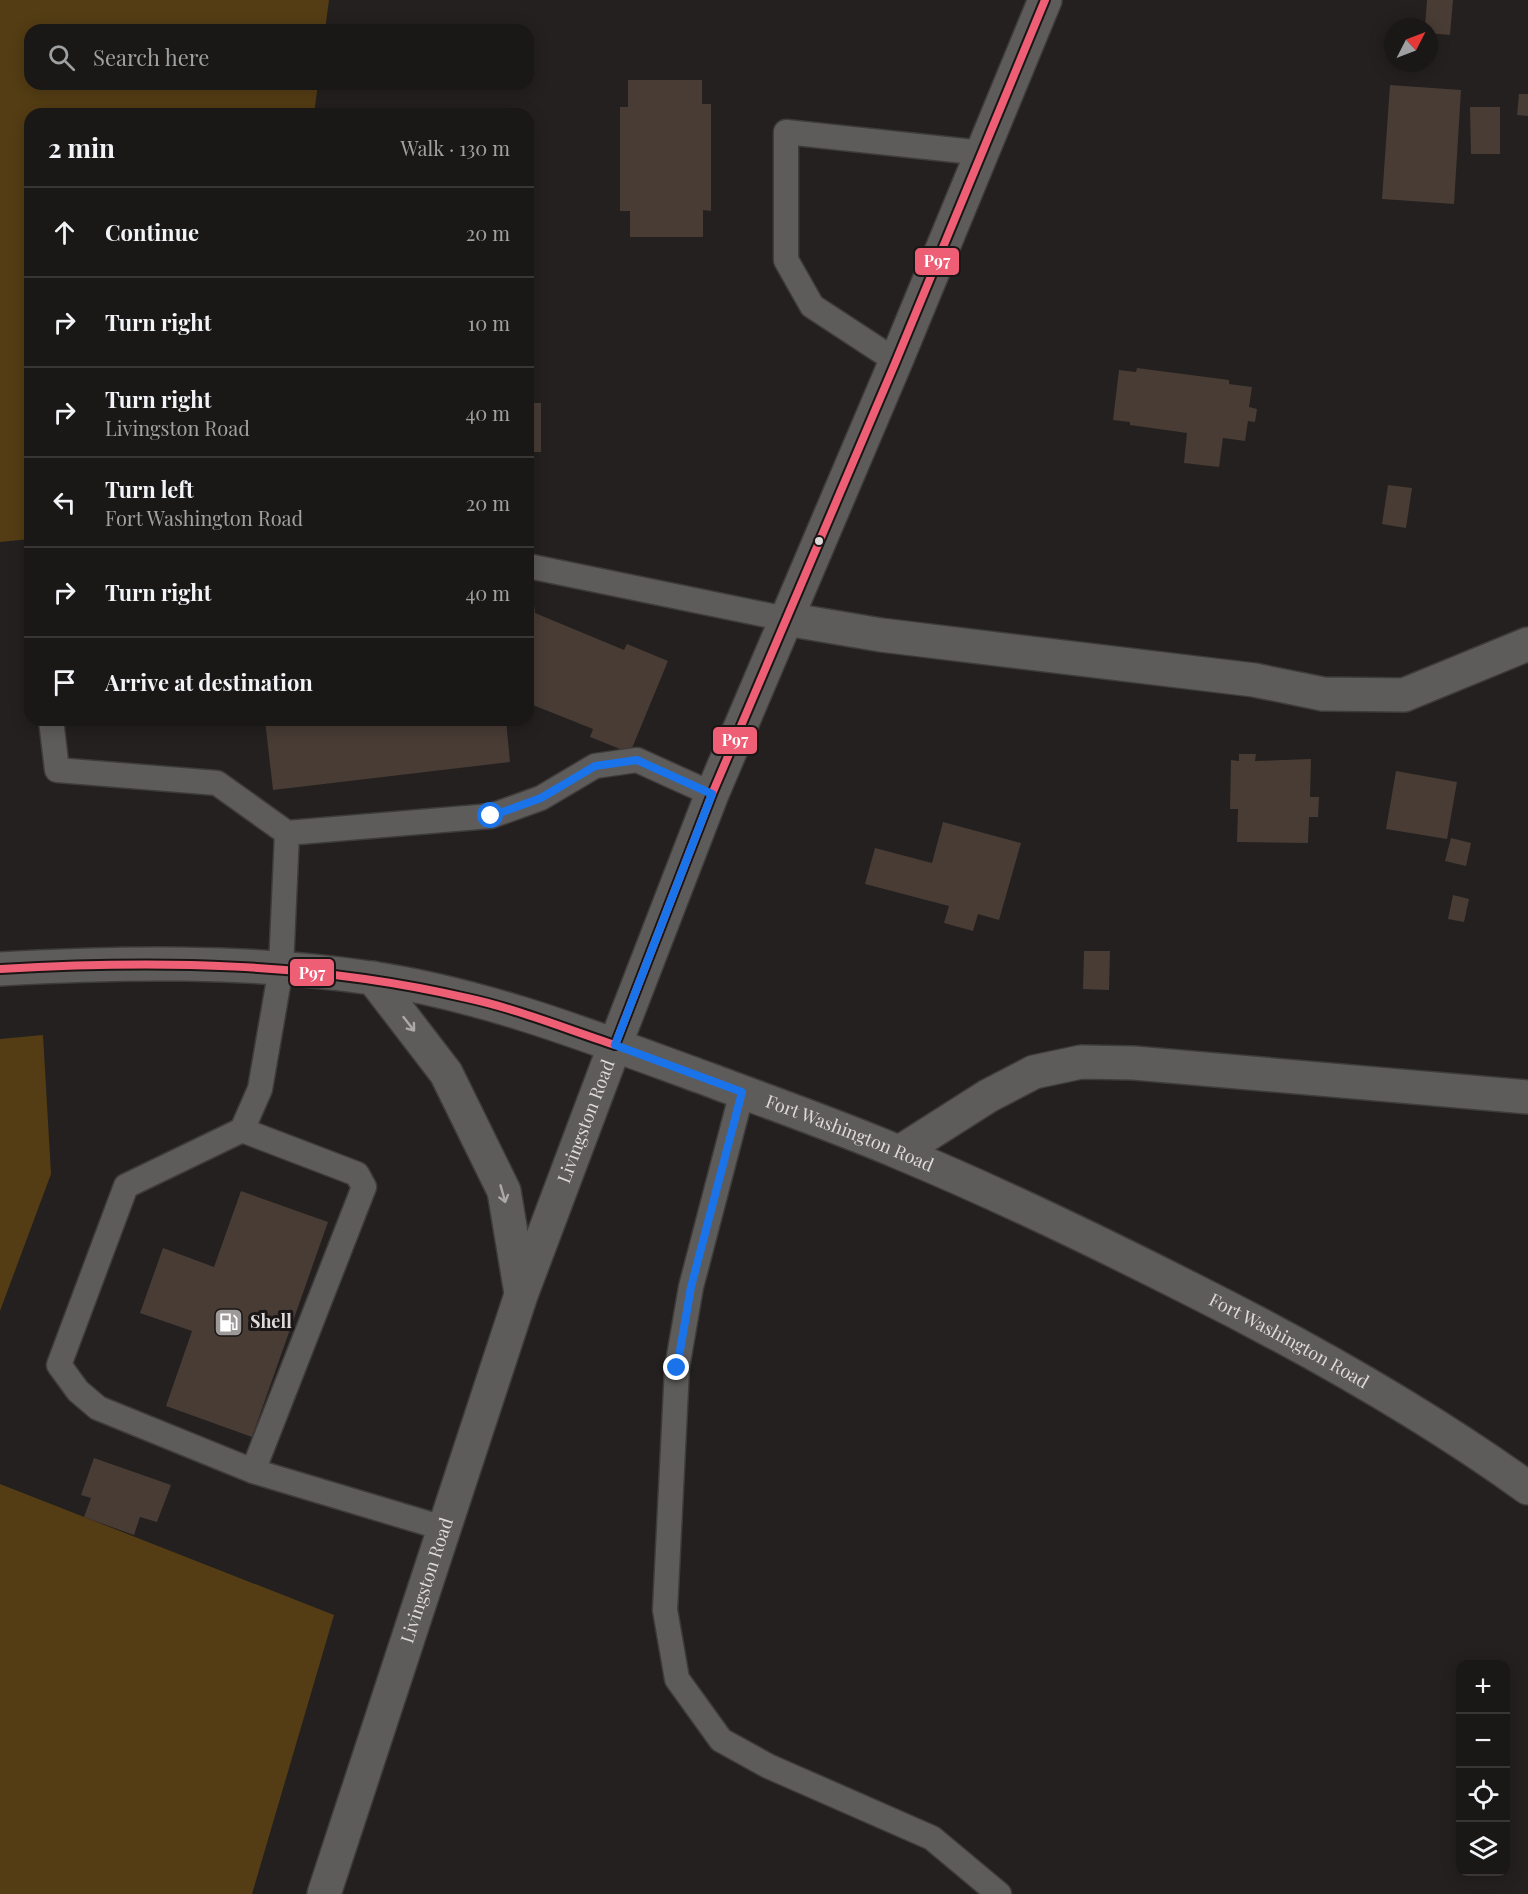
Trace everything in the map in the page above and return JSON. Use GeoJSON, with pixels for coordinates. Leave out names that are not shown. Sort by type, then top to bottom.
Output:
{"type":"FeatureCollection","features":[{"type":"Feature","properties":{"kind":"main road","name":"Livingston Road"},"geometry":{"type":"LineString","coordinates":[[324,1894],[521,1295],[615,1045],[712,794],[896,361],[1045,0]]}},
{"type":"Feature","properties":{"kind":"main road"},"geometry":{"type":"LineString","coordinates":[[786,619],[881,636],[1254,680],[1323,694],[1404,695],[1528,644]]}},
{"type":"Feature","properties":{"kind":"main road","name":"Fort Washington Road"},"geometry":{"type":"LineString","coordinates":[[0,969],[115,964],[199,964],[281,968],[373,978],[481,1001],[615,1045],[900,1152],[1147,1266],[1284,1335],[1396,1401],[1528,1488]]}},
{"type":"Feature","properties":{"kind":"main road"},"geometry":{"type":"LineString","coordinates":[[373,978],[447,1073],[504,1191],[521,1295]]}},
{"type":"Feature","properties":{"kind":"main road"},"geometry":{"type":"LineString","coordinates":[[900,1152],[988,1096],[1034,1072],[1081,1062],[1134,1063],[1528,1097]]}},
{"type":"Feature","properties":{"kind":"lane"},"geometry":{"type":"LineString","coordinates":[[896,361],[812,306],[786,260],[786,132],[983,153]]}},
{"type":"Feature","properties":{"kind":"lane"},"geometry":{"type":"LineString","coordinates":[[534,567],[786,619]]}},
{"type":"Feature","properties":{"kind":"lane"},"geometry":{"type":"LineString","coordinates":[[52,726],[57,770],[217,783],[287,833],[491,816],[541,798],[595,766],[637,760],[712,794]]}},
{"type":"Feature","properties":{"kind":"lane"},"geometry":{"type":"LineString","coordinates":[[287,833],[281,968],[260,1089],[242,1130],[126,1186],[59,1365],[78,1390],[98,1408],[253,1471],[444,1528]]}},
{"type":"Feature","properties":{"kind":"lane"},"geometry":{"type":"LineString","coordinates":[[742,1092],[691,1287],[677,1368],[665,1610],[677,1679],[721,1740],[768,1766],[932,1838],[999,1894]]}},
{"type":"Feature","properties":{"kind":"lane"},"geometry":{"type":"LineString","coordinates":[[242,1130],[357,1174],[364,1187],[253,1471]]}},
{"type":"Feature","properties":{"kind":"shaded area"},"geometry":{"type":"Polygon","coordinates":[[[0,0],[329,0],[326,24],[24,24],[24,90],[317,90],[315,108],[24,108],[24,540],[0,542],[0,0]]]}},
{"type":"Feature","properties":{"kind":"shaded area"},"geometry":{"type":"Polygon","coordinates":[[[43,1035],[51,1174],[0,1311],[0,1039],[43,1035]]]}},
{"type":"Feature","properties":{"kind":"shaded area"},"geometry":{"type":"Polygon","coordinates":[[[0,1484],[334,1615],[252,1894],[0,1894],[0,1484]]]}},
{"type":"Feature","properties":{"kind":"building"},"geometry":{"type":"Polygon","coordinates":[[[1427,0],[1453,0],[1450,35],[1438,34],[1438,18],[1426,18],[1427,0]]]}},
{"type":"Feature","properties":{"kind":"building"},"geometry":{"type":"Polygon","coordinates":[[[628,80],[702,80],[702,104],[711,104],[711,211],[703,210],[703,237],[630,237],[630,211],[620,211],[620,107],[628,107],[628,80]]]}},
{"type":"Feature","properties":{"kind":"building"},"geometry":{"type":"Polygon","coordinates":[[[1390,85],[1461,90],[1454,204],[1382,199],[1390,85]]]}},
{"type":"Feature","properties":{"kind":"building"},"geometry":{"type":"Polygon","coordinates":[[[1519,94],[1528,94],[1528,116],[1517,115],[1519,94]]]}},
{"type":"Feature","properties":{"kind":"building"},"geometry":{"type":"Polygon","coordinates":[[[1470,107],[1500,107],[1500,154],[1471,154],[1470,107]]]}},
{"type":"Feature","properties":{"kind":"building"},"geometry":{"type":"Polygon","coordinates":[[[1137,368],[1229,380],[1229,384],[1252,387],[1249,407],[1257,409],[1255,422],[1248,421],[1245,441],[1223,438],[1219,467],[1184,463],[1187,433],[1130,425],[1130,422],[1113,420],[1119,370],[1136,372],[1137,368]]]}},
{"type":"Feature","properties":{"kind":"building"},"geometry":{"type":"Polygon","coordinates":[[[534,403],[541,403],[541,452],[534,452],[534,403]]]}},
{"type":"Feature","properties":{"kind":"building"},"geometry":{"type":"Polygon","coordinates":[[[1388,485],[1412,488],[1406,528],[1382,524],[1388,485]]]}},
{"type":"Feature","properties":{"kind":"building"},"geometry":{"type":"Polygon","coordinates":[[[534,604],[535,613],[624,650],[627,644],[668,661],[630,753],[590,737],[593,729],[534,705],[534,604]]]}},
{"type":"Feature","properties":{"kind":"building"},"geometry":{"type":"Polygon","coordinates":[[[266,726],[507,726],[510,762],[273,790],[266,726]]]}},
{"type":"Feature","properties":{"kind":"building"},"geometry":{"type":"Polygon","coordinates":[[[1239,754],[1256,754],[1255,761],[1311,759],[1310,797],[1319,797],[1318,817],[1309,817],[1308,843],[1237,842],[1238,809],[1230,809],[1231,760],[1239,761],[1239,754]]]}},
{"type":"Feature","properties":{"kind":"building"},"geometry":{"type":"Polygon","coordinates":[[[1396,771],[1457,782],[1447,839],[1386,829],[1396,771]]]}},
{"type":"Feature","properties":{"kind":"building"},"geometry":{"type":"Polygon","coordinates":[[[943,822],[1021,843],[999,920],[978,914],[973,931],[944,923],[949,906],[865,884],[875,848],[932,863],[943,822]]]}},
{"type":"Feature","properties":{"kind":"building"},"geometry":{"type":"Polygon","coordinates":[[[1451,838],[1471,843],[1466,866],[1445,861],[1451,838]]]}},
{"type":"Feature","properties":{"kind":"building"},"geometry":{"type":"Polygon","coordinates":[[[1453,895],[1469,899],[1464,922],[1448,919],[1453,895]]]}},
{"type":"Feature","properties":{"kind":"building"},"geometry":{"type":"Polygon","coordinates":[[[1084,951],[1110,951],[1109,990],[1083,989],[1084,951]]]}},
{"type":"Feature","properties":{"kind":"building","name":"Shell"},"geometry":{"type":"Polygon","coordinates":[[[241,1191],[328,1222],[252,1437],[166,1406],[192,1331],[140,1313],[163,1248],[214,1267],[241,1191]]]}},
{"type":"Feature","properties":{"kind":"building"},"geometry":{"type":"Polygon","coordinates":[[[94,1458],[171,1485],[157,1522],[140,1517],[134,1535],[84,1517],[91,1498],[81,1495],[94,1458]]]}},
{"type":"Feature","properties":{"kind":"transit line","name":"P97"},"geometry":{"type":"LineString","coordinates":[[615,1045],[712,794],[896,361],[1045,0]]}},
{"type":"Feature","properties":{"kind":"transit line","name":"P97"},"geometry":{"type":"LineString","coordinates":[[0,969],[176,965],[235,967],[351,977],[409,986],[486,1003],[523,1013],[615,1045]]}},
{"type":"Feature","properties":{"kind":"place","name":"Shell"},"geometry":{"type":"Point","coordinates":[229,1322]}},
{"type":"Feature","properties":{"kind":"route"},"geometry":{"type":"LineString","coordinates":[[491,816],[541,798],[595,766],[637,760],[712,794],[615,1045],[742,1092],[691,1287],[677,1368]]}}]}
